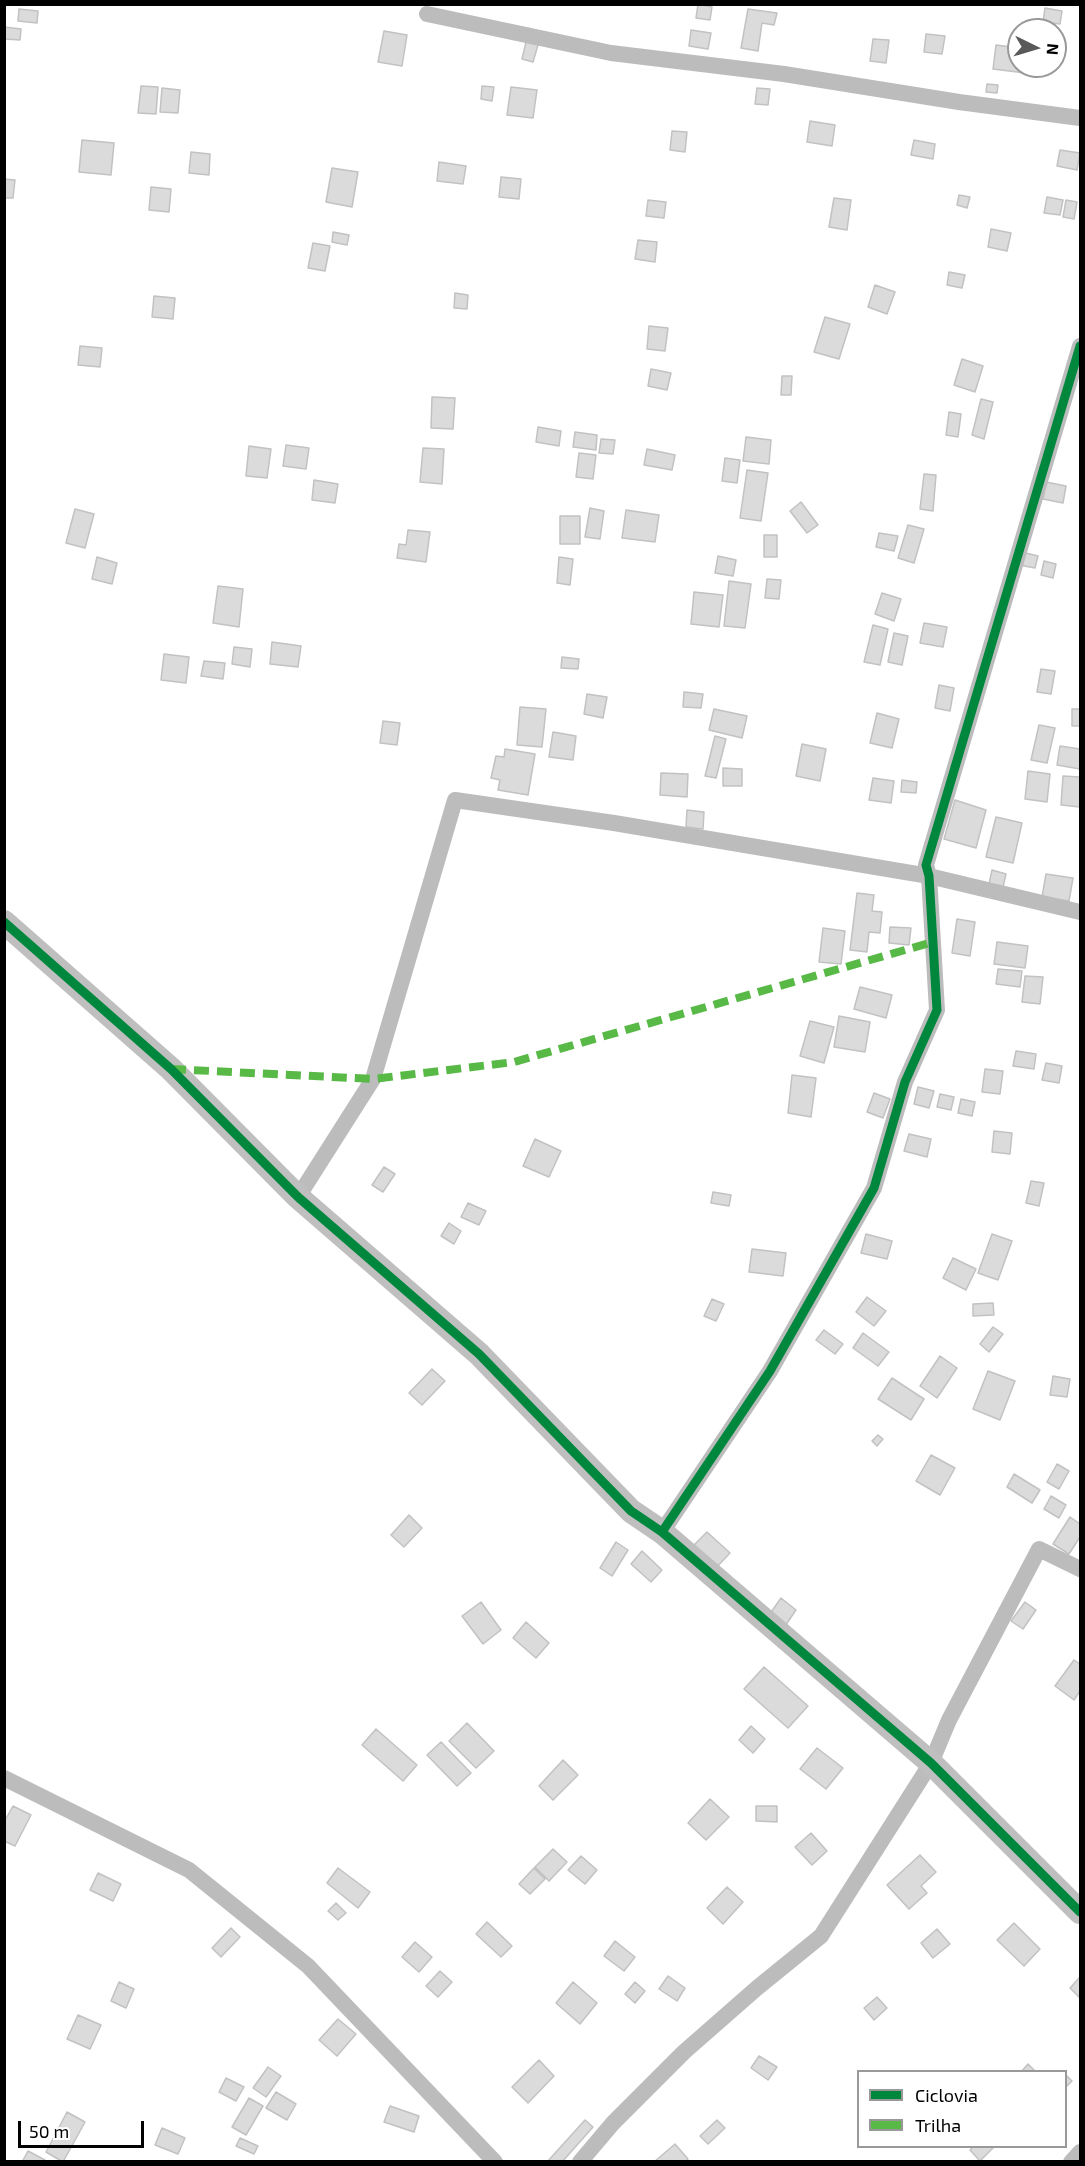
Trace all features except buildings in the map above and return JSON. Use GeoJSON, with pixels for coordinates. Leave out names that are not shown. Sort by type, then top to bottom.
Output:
{"type":"FeatureCollection","features":[{"type":"Feature","properties":{"kind":"street"},"geometry":{"type":"LineString","coordinates":[[427,14],[611,53],[784,74],[959,102],[1080,118]]}},
{"type":"Feature","properties":{"kind":"street"},"geometry":{"type":"LineString","coordinates":[[662,1532],[770,1371],[874,1188],[905,1082],[937,1010],[929,876],[926,865],[1080,346]]}},
{"type":"Feature","properties":{"kind":"street"},"geometry":{"type":"LineString","coordinates":[[298,1197],[373,1079],[455,800],[614,823],[929,876],[1080,912]]}},
{"type":"Feature","properties":{"kind":"street"},"geometry":{"type":"LineString","coordinates":[[4,921],[171,1069],[298,1197],[479,1354],[631,1511],[662,1532],[931,1763],[1080,1912]]}},
{"type":"Feature","properties":{"kind":"street"},"geometry":{"type":"LineString","coordinates":[[579,2162],[613,2123],[684,2052],[757,1988],[822,1936],[931,1763],[949,1720],[1039,1549],[1080,1569]]}},
{"type":"Feature","properties":{"kind":"street"},"geometry":{"type":"LineString","coordinates":[[4,1778],[189,1870],[308,1966],[495,2162]]}},
{"type":"Feature","properties":{"kind":"street"},"geometry":{"type":"LineString","coordinates":[[1071,2162],[1080,2152]]}},
{"type":"Feature","properties":{"kind":"marked path"},"geometry":{"type":"LineString","coordinates":[[171,1069],[373,1079],[514,1062],[933,942]]}},
{"type":"Feature","properties":{"kind":"cycle path"},"geometry":{"type":"LineString","coordinates":[[662,1532],[770,1371],[874,1188],[905,1082],[937,1010],[929,876],[926,865],[1080,346]]}},
{"type":"Feature","properties":{"kind":"cycle path"},"geometry":{"type":"LineString","coordinates":[[4,922],[171,1069],[298,1197],[479,1354],[631,1511],[662,1532],[931,1763],[1080,1912]]}}]}
